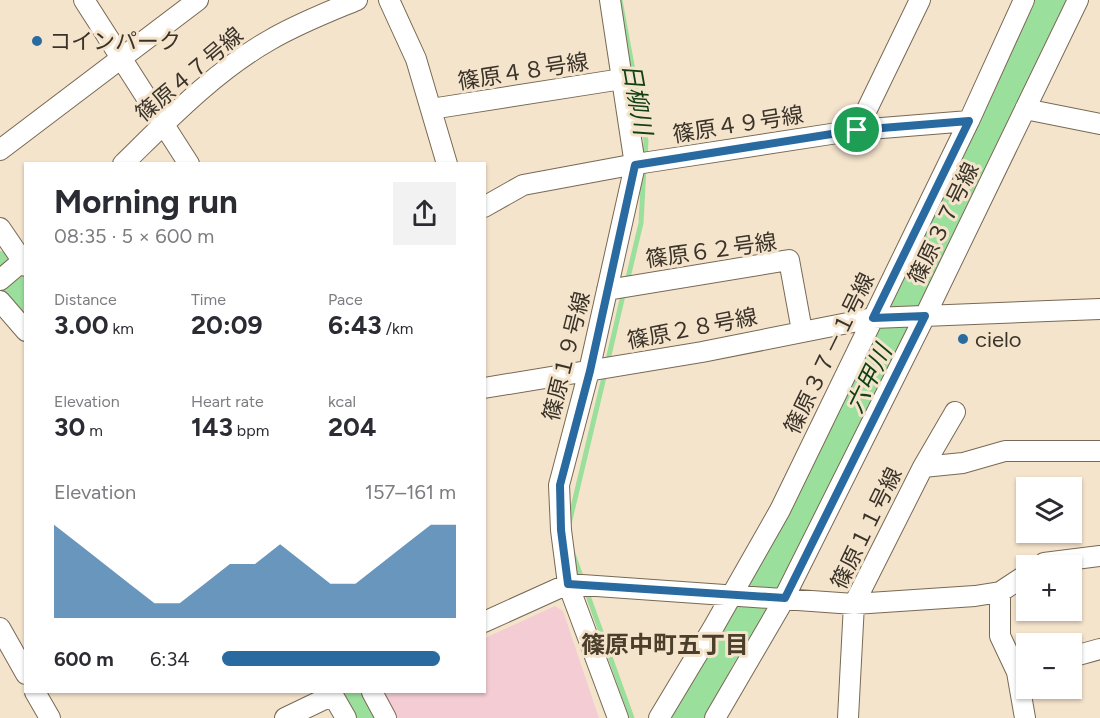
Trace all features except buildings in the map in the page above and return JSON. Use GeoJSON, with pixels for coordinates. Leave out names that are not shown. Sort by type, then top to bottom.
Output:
{"type":"FeatureCollection","features":[{"type":"Feature","properties":{"kind":"street"},"geometry":{"type":"LineString","coordinates":[[84,0],[188,162]]}},
{"type":"Feature","properties":{"kind":"street"},"geometry":{"type":"LineString","coordinates":[[0,150],[198,0]]}},
{"type":"Feature","properties":{"kind":"street","name":"篠原４７号線"},"geometry":{"type":"LineString","coordinates":[[125,162],[164,124],[224,72],[269,40],[357,0]]}},
{"type":"Feature","properties":{"kind":"street"},"geometry":{"type":"LineString","coordinates":[[389,0],[416,59],[446,162]]}},
{"type":"Feature","properties":{"kind":"street","name":"篠原１９号線"},"geometry":{"type":"LineString","coordinates":[[610,0],[636,165],[592,370],[560,485],[561,530],[570,584],[618,718]]}},
{"type":"Feature","properties":{"kind":"street"},"geometry":{"type":"LineString","coordinates":[[857,130],[920,0]]}},
{"type":"Feature","properties":{"kind":"street","name":"篠原３７－１号線"},"geometry":{"type":"LineString","coordinates":[[659,718],[780,510],[969,121],[1024,0]]}},
{"type":"Feature","properties":{"kind":"street","name":"篠原３７号線"},"geometry":{"type":"LineString","coordinates":[[715,718],[785,598],[1078,0]]}},
{"type":"Feature","properties":{"kind":"street","name":"篠原４８号線"},"geometry":{"type":"LineString","coordinates":[[431,109],[622,80]]}},
{"type":"Feature","properties":{"kind":"street"},"geometry":{"type":"LineString","coordinates":[[1025,109],[1100,124]]}},
{"type":"Feature","properties":{"kind":"street","name":"篠原４９号線"},"geometry":{"type":"LineString","coordinates":[[486,206],[523,185],[656,161],[857,130],[969,121]]}},
{"type":"Feature","properties":{"kind":"street"},"geometry":{"type":"LineString","coordinates":[[0,228],[24,262],[0,280]]}},
{"type":"Feature","properties":{"kind":"street","name":"篠原６２号線"},"geometry":{"type":"LineString","coordinates":[[610,289],[789,260],[802,331]]}},
{"type":"Feature","properties":{"kind":"street"},"geometry":{"type":"LineString","coordinates":[[0,301],[24,329]]}},
{"type":"Feature","properties":{"kind":"street"},"geometry":{"type":"LineString","coordinates":[[925,316],[1100,309]]}},
{"type":"Feature","properties":{"kind":"street","name":"篠原２８号線"},"geometry":{"type":"LineString","coordinates":[[486,388],[702,352],[873,318],[925,316]]}},
{"type":"Feature","properties":{"kind":"street"},"geometry":{"type":"LineString","coordinates":[[923,467],[956,412]]}},
{"type":"Feature","properties":{"kind":"street","name":"篠原１１号線"},"geometry":{"type":"LineString","coordinates":[[848,718],[854,604],[923,467],[963,463],[1005,451],[1100,451]]}},
{"type":"Feature","properties":{"kind":"street"},"geometry":{"type":"LineString","coordinates":[[1082,559],[1100,556]]}},
{"type":"Feature","properties":{"kind":"street"},"geometry":{"type":"LineString","coordinates":[[486,621],[570,584],[854,604],[975,596],[1000,592],[1016,582]]}},
{"type":"Feature","properties":{"kind":"street"},"geometry":{"type":"LineString","coordinates":[[1000,592],[1000,636],[1016,661]]}},
{"type":"Feature","properties":{"kind":"street"},"geometry":{"type":"LineString","coordinates":[[0,628],[17,662]]}},
{"type":"Feature","properties":{"kind":"street"},"geometry":{"type":"LineString","coordinates":[[1082,654],[1100,649]]}},
{"type":"Feature","properties":{"kind":"street"},"geometry":{"type":"LineString","coordinates":[[36,693],[50,718]]}},
{"type":"Feature","properties":{"kind":"street"},"geometry":{"type":"LineString","coordinates":[[285,718],[332,693],[346,718]]}},
{"type":"Feature","properties":{"kind":"street"},"geometry":{"type":"LineString","coordinates":[[373,693],[386,718]]}},
{"type":"Feature","properties":{"kind":"street"},"geometry":{"type":"LineString","coordinates":[[1024,699],[1025,718]]}},
{"type":"Feature","properties":{"kind":"shaded area"},"geometry":{"type":"Polygon","coordinates":[[[555,606],[563,611],[599,718],[395,718],[382,693],[486,693],[486,638],[555,606]]]}},
{"type":"Feature","properties":{"kind":"waterway","name":"日柳川"},"geometry":{"type":"LineString","coordinates":[[620,0],[646,141],[645,158]]}},
{"type":"Feature","properties":{"kind":"waterway","name":"六甲川"},"geometry":{"type":"LineString","coordinates":[[688,718],[720,655],[748,615],[841,438],[1050,0]]}},
{"type":"Feature","properties":{"kind":"waterway","name":"日柳川"},"geometry":{"type":"LineString","coordinates":[[627,282],[641,223],[644,167]]}},
{"type":"Feature","properties":{"kind":"waterway"},"geometry":{"type":"LineString","coordinates":[[0,267],[24,298]]}},
{"type":"Feature","properties":{"kind":"waterway","name":"日柳川"},"geometry":{"type":"LineString","coordinates":[[607,364],[624,291]]}},
{"type":"Feature","properties":{"kind":"waterway","name":"日柳川"},"geometry":{"type":"LineString","coordinates":[[569,524],[605,373]]}},
{"type":"Feature","properties":{"kind":"waterway","name":"日柳川"},"geometry":{"type":"LineString","coordinates":[[572,551],[583,582]]}},
{"type":"Feature","properties":{"kind":"waterway","name":"日柳川"},"geometry":{"type":"LineString","coordinates":[[586,590],[632,718]]}},
{"type":"Feature","properties":{"kind":"waterway"},"geometry":{"type":"LineString","coordinates":[[354,693],[367,718]]}},
{"type":"Feature","properties":{"kind":"place","name":"コインパーク"},"geometry":{"type":"Point","coordinates":[37,41]}},
{"type":"Feature","properties":{"kind":"place","name":"cielo"},"geometry":{"type":"Point","coordinates":[963,339]}},
{"type":"Feature","properties":{"kind":"district","name":"篠原中町五丁目"},"geometry":{"type":"Point","coordinates":[665,645]}},
{"type":"Feature","properties":{"kind":"route"},"geometry":{"type":"LineString","coordinates":[[969,121],[873,318],[925,316],[785,598],[733,594],[568,584],[561,530],[560,485],[590,371],[635,165],[857,130],[969,121]]}}]}
